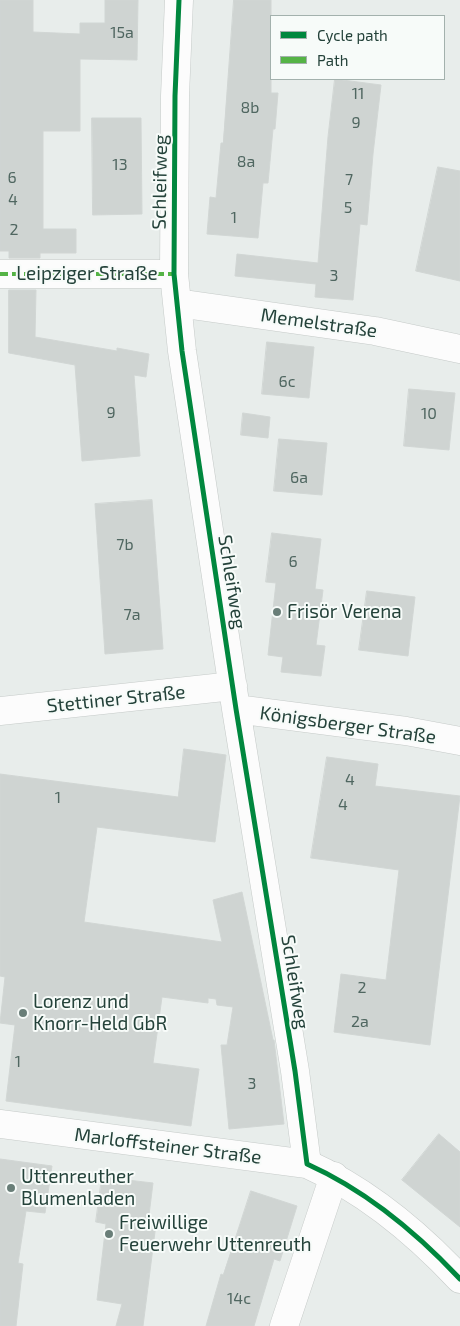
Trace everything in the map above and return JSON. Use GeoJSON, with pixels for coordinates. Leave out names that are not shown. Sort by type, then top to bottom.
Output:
{"type":"FeatureCollection","features":[{"type":"Feature","properties":{"kind":"street","name":"Schleifweg"},"geometry":{"type":"LineString","coordinates":[[179,0],[174,274],[182,351],[234,698],[295,1071],[307,1164]]}},
{"type":"Feature","properties":{"kind":"street","name":"Leipziger Straße"},"geometry":{"type":"LineString","coordinates":[[0,274],[174,274]]}},
{"type":"Feature","properties":{"kind":"street","name":"Memelstraße"},"geometry":{"type":"LineString","coordinates":[[177,303],[375,331],[460,349]]}},
{"type":"Feature","properties":{"kind":"street","name":"Stettiner Straße"},"geometry":{"type":"LineString","coordinates":[[0,712],[234,698]]}},
{"type":"Feature","properties":{"kind":"street","name":"Königsberger Straße"},"geometry":{"type":"LineString","coordinates":[[234,698],[460,741]]}},
{"type":"Feature","properties":{"kind":"street","name":"Marloffsteiner Straße"},"geometry":{"type":"LineString","coordinates":[[0,1124],[307,1164],[334,1176],[380,1208],[429,1248],[460,1279]]}},
{"type":"Feature","properties":{"kind":"street"},"geometry":{"type":"LineString","coordinates":[[284,1326],[334,1176]]}},
{"type":"Feature","properties":{"kind":"building"},"geometry":{"type":"Polygon","coordinates":[[[0,0],[33,0],[33,32],[80,34],[80,23],[105,23],[105,0],[138,0],[137,60],[80,59],[80,131],[43,131],[43,229],[76,229],[76,253],[40,253],[40,258],[9,258],[9,251],[0,251],[0,0]]]}},
{"type":"Feature","properties":{"kind":"building"},"geometry":{"type":"Polygon","coordinates":[[[234,0],[271,0],[270,80],[271,93],[278,93],[268,183],[263,183],[258,238],[207,234],[210,197],[216,198],[221,143],[223,143],[234,0]]]}},
{"type":"Feature","properties":{"kind":"building"},"geometry":{"type":"Polygon","coordinates":[[[335,80],[381,85],[367,225],[360,224],[353,300],[315,297],[316,284],[235,276],[237,254],[318,263],[328,137],[335,80]]]}},
{"type":"Feature","properties":{"kind":"building"},"geometry":{"type":"Polygon","coordinates":[[[92,118],[141,118],[142,214],[93,215],[92,118]]]}},
{"type":"Feature","properties":{"kind":"building"},"geometry":{"type":"Polygon","coordinates":[[[438,167],[460,171],[460,281],[416,271],[438,167]]]}},
{"type":"Feature","properties":{"kind":"building"},"geometry":{"type":"Polygon","coordinates":[[[9,290],[36,290],[35,337],[117,351],[117,348],[149,354],[146,377],[134,375],[140,456],[82,461],[75,365],[9,353],[9,290]]]}},
{"type":"Feature","properties":{"kind":"building"},"geometry":{"type":"Polygon","coordinates":[[[267,342],[314,347],[309,398],[262,394],[267,342]]]}},
{"type":"Feature","properties":{"kind":"building"},"geometry":{"type":"Polygon","coordinates":[[[409,389],[455,393],[449,450],[404,446],[409,389]]]}},
{"type":"Feature","properties":{"kind":"building"},"geometry":{"type":"Polygon","coordinates":[[[243,413],[270,417],[268,438],[241,435],[243,413]]]}},
{"type":"Feature","properties":{"kind":"building"},"geometry":{"type":"Polygon","coordinates":[[[279,439],[327,443],[322,495],[274,491],[279,439]]]}},
{"type":"Feature","properties":{"kind":"building"},"geometry":{"type":"Polygon","coordinates":[[[152,500],[163,649],[105,654],[95,504],[152,500]]]}},
{"type":"Feature","properties":{"kind":"building"},"geometry":{"type":"Polygon","coordinates":[[[272,533],[321,539],[315,589],[323,590],[316,645],[325,646],[321,676],[281,672],[283,657],[268,655],[276,583],[266,582],[272,533]]]}},
{"type":"Feature","properties":{"kind":"building"},"geometry":{"type":"Polygon","coordinates":[[[367,591],[415,597],[408,656],[359,650],[367,591]]]}},
{"type":"Feature","properties":{"kind":"building"},"geometry":{"type":"Polygon","coordinates":[[[184,749],[226,755],[215,842],[97,827],[84,922],[222,942],[213,900],[242,892],[274,1040],[284,1124],[229,1129],[221,1045],[227,1045],[233,1007],[217,1005],[216,999],[208,998],[208,1003],[162,997],[153,1063],[199,1069],[191,1126],[6,1101],[15,1025],[0,1023],[5,977],[0,976],[0,774],[178,797],[184,749]]]}},
{"type":"Feature","properties":{"kind":"building"},"geometry":{"type":"Polygon","coordinates":[[[327,757],[378,764],[375,786],[460,796],[430,1045],[334,1032],[341,974],[386,980],[399,870],[311,858],[327,757]]]}},
{"type":"Feature","properties":{"kind":"building"},"geometry":{"type":"Polygon","coordinates":[[[439,1134],[460,1152],[460,1227],[402,1180],[439,1134]]]}},
{"type":"Feature","properties":{"kind":"building"},"geometry":{"type":"Polygon","coordinates":[[[0,1159],[52,1166],[45,1213],[26,1211],[18,1263],[23,1264],[16,1326],[0,1326],[0,1159]]]}},
{"type":"Feature","properties":{"kind":"building"},"geometry":{"type":"Polygon","coordinates":[[[102,1177],[153,1183],[148,1223],[156,1224],[143,1326],[116,1326],[122,1304],[97,1300],[106,1224],[96,1222],[102,1177]]]}},
{"type":"Feature","properties":{"kind":"building"},"geometry":{"type":"Polygon","coordinates":[[[251,1191],[297,1206],[280,1261],[274,1259],[254,1326],[206,1326],[221,1274],[223,1275],[251,1191]]]}},
{"type":"Feature","properties":{"kind":"marked path"},"geometry":{"type":"LineString","coordinates":[[0,274],[174,274]]}},
{"type":"Feature","properties":{"kind":"cycle path"},"geometry":{"type":"LineString","coordinates":[[179,0],[175,96],[174,274],[182,351],[236,709],[295,1071],[307,1164],[349,1186],[389,1214],[426,1245],[460,1279]]}},
{"type":"Feature","properties":{"kind":"place","name":"Frisör Verena"},"geometry":{"type":"Point","coordinates":[277,612]}},
{"type":"Feature","properties":{"kind":"place","name":"Lorenz und Knorr-Held GbR"},"geometry":{"type":"Point","coordinates":[23,1013]}},
{"type":"Feature","properties":{"kind":"place","name":"Uttenreuther Blumenladen"},"geometry":{"type":"Point","coordinates":[11,1188]}},
{"type":"Feature","properties":{"kind":"place","name":"Freiwillige Feuerwehr Uttenreuth"},"geometry":{"type":"Point","coordinates":[109,1234]}}]}
